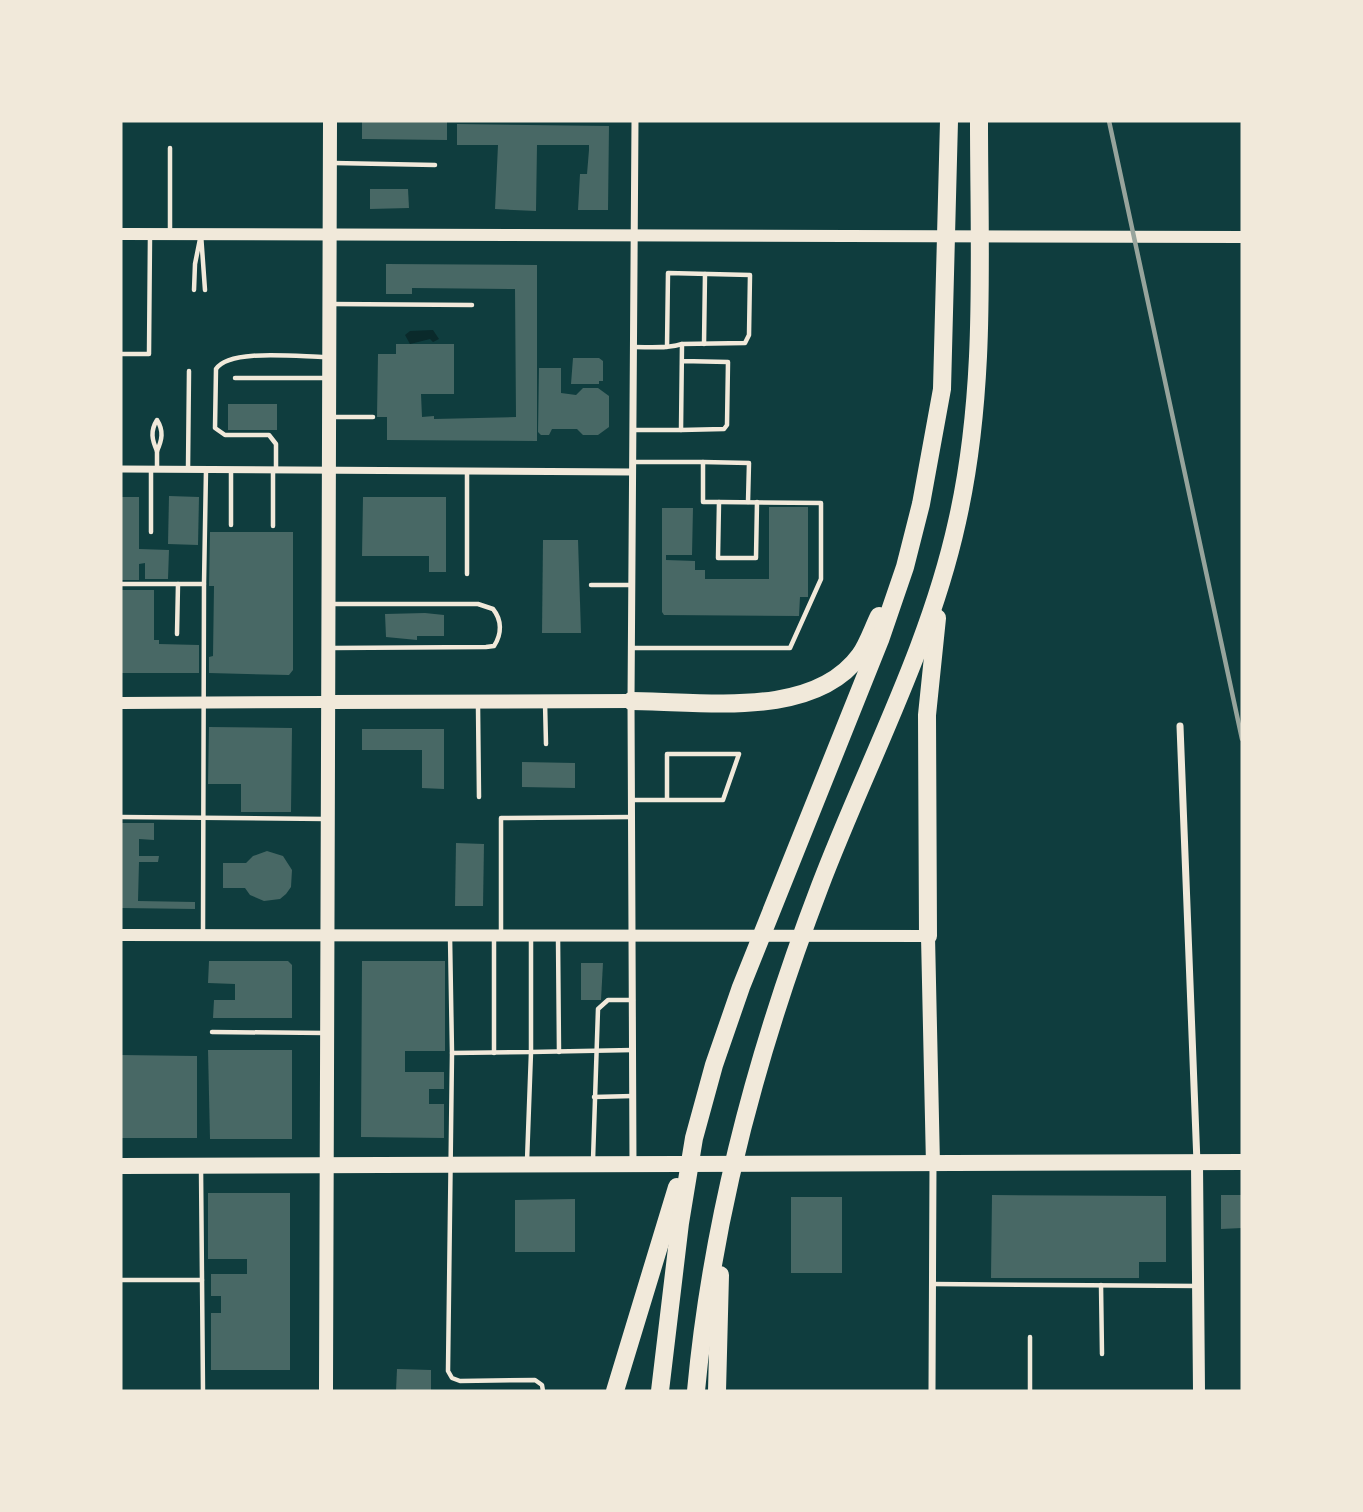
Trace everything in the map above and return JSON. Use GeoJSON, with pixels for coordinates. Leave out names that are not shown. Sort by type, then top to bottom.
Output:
{"type":"FeatureCollection","features":[{"type":"Feature","properties":{"kind":"highway"},"geometry":{"type":"LineString","coordinates":[[615,1391],[672,1222],[703,1102],[741,987],[880,640],[905,567],[929,467],[942,389],[949,121]]}},
{"type":"Feature","properties":{"kind":"highway"},"geometry":{"type":"LineString","coordinates":[[928,936],[927,715],[937,598],[968,466],[978,374],[979,121]]}},
{"type":"Feature","properties":{"kind":"highway"},"geometry":{"type":"LineString","coordinates":[[631,701],[762,702],[813,691],[834,679],[860,655],[905,567]]}},
{"type":"Feature","properties":{"kind":"highway"},"geometry":{"type":"LineString","coordinates":[[696,1391],[702,1325],[722,1223],[750,1103],[783,989],[820,885],[937,598]]}},
{"type":"Feature","properties":{"kind":"highway"},"geometry":{"type":"LineString","coordinates":[[660,1391],[672,1222]]}},
{"type":"Feature","properties":{"kind":"highway"},"geometry":{"type":"LineString","coordinates":[[717,1391],[722,1223]]}},
{"type":"Feature","properties":{"kind":"main road"},"geometry":{"type":"LineString","coordinates":[[326,1391],[325,935],[330,121]]}},
{"type":"Feature","properties":{"kind":"main road"},"geometry":{"type":"LineString","coordinates":[[327,702],[631,701]]}},
{"type":"Feature","properties":{"kind":"main road"},"geometry":{"type":"LineString","coordinates":[[928,936],[933,1165]]}},
{"type":"Feature","properties":{"kind":"main road"},"geometry":{"type":"LineString","coordinates":[[121,1166],[1242,1162]]}},
{"type":"Feature","properties":{"kind":"street"},"geometry":{"type":"LineString","coordinates":[[634,1165],[631,648],[635,121]]}},
{"type":"Feature","properties":{"kind":"street"},"geometry":{"type":"LineString","coordinates":[[121,234],[1242,237]]}},
{"type":"Feature","properties":{"kind":"street"},"geometry":{"type":"LineString","coordinates":[[121,469],[632,472]]}},
{"type":"Feature","properties":{"kind":"street"},"geometry":{"type":"LineString","coordinates":[[121,703],[327,702]]}},
{"type":"Feature","properties":{"kind":"street"},"geometry":{"type":"LineString","coordinates":[[1180,726],[1197,1164],[1199,1391]]}},
{"type":"Feature","properties":{"kind":"street"},"geometry":{"type":"LineString","coordinates":[[121,935],[928,936]]}},
{"type":"Feature","properties":{"kind":"street"},"geometry":{"type":"LineString","coordinates":[[932,1391],[933,1165]]}},
{"type":"Feature","properties":{"kind":"lane"},"geometry":{"type":"LineString","coordinates":[[170,148],[170,234]]}},
{"type":"Feature","properties":{"kind":"lane"},"geometry":{"type":"LineString","coordinates":[[330,163],[435,165]]}},
{"type":"Feature","properties":{"kind":"lane"},"geometry":{"type":"LineString","coordinates":[[121,354],[149,354],[150,234]]}},
{"type":"Feature","properties":{"kind":"lane"},"geometry":{"type":"LineString","coordinates":[[201,234],[205,290]]}},
{"type":"Feature","properties":{"kind":"lane"},"geometry":{"type":"LineString","coordinates":[[194,290],[195,264],[201,234]]}},
{"type":"Feature","properties":{"kind":"lane"},"geometry":{"type":"LineString","coordinates":[[633,347],[667,347],[682,344],[745,343],[749,335],[750,275],[668,273],[667,347]]}},
{"type":"Feature","properties":{"kind":"lane"},"geometry":{"type":"LineString","coordinates":[[704,344],[705,274]]}},
{"type":"Feature","properties":{"kind":"lane"},"geometry":{"type":"LineString","coordinates":[[330,304],[472,305]]}},
{"type":"Feature","properties":{"kind":"lane"},"geometry":{"type":"LineString","coordinates":[[681,430],[682,344]]}},
{"type":"Feature","properties":{"kind":"lane"},"geometry":{"type":"LineString","coordinates":[[273,526],[276,444],[269,435],[225,435],[215,428],[216,369],[220,363],[234,357],[330,357]]}},
{"type":"Feature","properties":{"kind":"lane"},"geometry":{"type":"LineString","coordinates":[[632,430],[724,429],[727,425],[728,362],[682,361]]}},
{"type":"Feature","properties":{"kind":"lane"},"geometry":{"type":"LineString","coordinates":[[188,469],[190,371]]}},
{"type":"Feature","properties":{"kind":"lane"},"geometry":{"type":"LineString","coordinates":[[235,378],[330,378]]}},
{"type":"Feature","properties":{"kind":"lane"},"geometry":{"type":"LineString","coordinates":[[330,417],[373,417]]}},
{"type":"Feature","properties":{"kind":"lane"},"geometry":{"type":"LineString","coordinates":[[151,532],[154,469],[162,441],[162,427],[157,420],[152,427],[152,441],[157,451]]}},
{"type":"Feature","properties":{"kind":"lane"},"geometry":{"type":"LineString","coordinates":[[632,462],[749,463],[748,502]]}},
{"type":"Feature","properties":{"kind":"lane"},"geometry":{"type":"LineString","coordinates":[[631,648],[789,648],[821,579],[821,502],[703,502],[703,462]]}},
{"type":"Feature","properties":{"kind":"lane"},"geometry":{"type":"LineString","coordinates":[[202,935],[206,469]]}},
{"type":"Feature","properties":{"kind":"lane"},"geometry":{"type":"LineString","coordinates":[[231,469],[231,525]]}},
{"type":"Feature","properties":{"kind":"lane"},"geometry":{"type":"LineString","coordinates":[[467,471],[467,574]]}},
{"type":"Feature","properties":{"kind":"lane"},"geometry":{"type":"LineString","coordinates":[[719,502],[718,558],[756,558],[757,502]]}},
{"type":"Feature","properties":{"kind":"lane"},"geometry":{"type":"LineString","coordinates":[[121,584],[204,584]]}},
{"type":"Feature","properties":{"kind":"lane"},"geometry":{"type":"LineString","coordinates":[[177,634],[178,584]]}},
{"type":"Feature","properties":{"kind":"lane"},"geometry":{"type":"LineString","coordinates":[[591,585],[632,585]]}},
{"type":"Feature","properties":{"kind":"lane"},"geometry":{"type":"LineString","coordinates":[[327,649],[486,647],[498,640],[500,622],[493,608],[478,604],[328,604]]}},
{"type":"Feature","properties":{"kind":"lane"},"geometry":{"type":"LineString","coordinates":[[478,701],[479,797]]}},
{"type":"Feature","properties":{"kind":"lane"},"geometry":{"type":"LineString","coordinates":[[545,701],[545,744]]}},
{"type":"Feature","properties":{"kind":"lane"},"geometry":{"type":"LineString","coordinates":[[632,800],[667,800],[723,800],[739,754],[667,754],[667,800]]}},
{"type":"Feature","properties":{"kind":"lane"},"geometry":{"type":"LineString","coordinates":[[121,817],[326,819]]}},
{"type":"Feature","properties":{"kind":"lane"},"geometry":{"type":"LineString","coordinates":[[494,1053],[501,818],[632,817]]}},
{"type":"Feature","properties":{"kind":"lane"},"geometry":{"type":"LineString","coordinates":[[450,935],[452,1053],[448,1371],[452,1378],[460,1381],[536,1380],[542,1385],[543,1391]]}},
{"type":"Feature","properties":{"kind":"lane"},"geometry":{"type":"LineString","coordinates":[[526,1165],[531,1052],[531,935]]}},
{"type":"Feature","properties":{"kind":"lane"},"geometry":{"type":"LineString","coordinates":[[558,935],[559,1052]]}},
{"type":"Feature","properties":{"kind":"lane"},"geometry":{"type":"LineString","coordinates":[[593,1165],[598,1009],[608,1000],[633,1000]]}},
{"type":"Feature","properties":{"kind":"lane"},"geometry":{"type":"LineString","coordinates":[[212,1032],[326,1032]]}},
{"type":"Feature","properties":{"kind":"lane"},"geometry":{"type":"LineString","coordinates":[[452,1053],[633,1050]]}},
{"type":"Feature","properties":{"kind":"lane"},"geometry":{"type":"LineString","coordinates":[[594,1097],[633,1096]]}},
{"type":"Feature","properties":{"kind":"lane"},"geometry":{"type":"LineString","coordinates":[[201,1166],[203,1391]]}},
{"type":"Feature","properties":{"kind":"lane"},"geometry":{"type":"LineString","coordinates":[[121,1280],[202,1280]]}},
{"type":"Feature","properties":{"kind":"lane"},"geometry":{"type":"LineString","coordinates":[[933,1284],[1198,1286]]}},
{"type":"Feature","properties":{"kind":"lane"},"geometry":{"type":"LineString","coordinates":[[1101,1285],[1102,1354]]}},
{"type":"Feature","properties":{"kind":"lane"},"geometry":{"type":"LineString","coordinates":[[1030,1337],[1030,1391]]}},
{"type":"Feature","properties":{"kind":"water"},"geometry":{"type":"Polygon","coordinates":[[[433,330],[439,339],[433,342],[430,339],[410,344],[405,335],[410,331],[433,330]]]}},
{"type":"Feature","properties":{"kind":"building"},"geometry":{"type":"Polygon","coordinates":[[[362,121],[447,121],[447,140],[362,139],[362,121]]]}},
{"type":"Feature","properties":{"kind":"building"},"geometry":{"type":"Polygon","coordinates":[[[457,124],[609,126],[608,210],[578,210],[580,174],[587,174],[589,145],[537,145],[536,211],[495,209],[498,145],[457,145],[457,124]]]}},
{"type":"Feature","properties":{"kind":"building"},"geometry":{"type":"Polygon","coordinates":[[[370,189],[408,189],[409,208],[370,209],[370,189]]]}},
{"type":"Feature","properties":{"kind":"building"},"geometry":{"type":"Polygon","coordinates":[[[386,264],[537,265],[537,441],[387,440],[387,417],[377,417],[378,354],[396,354],[396,344],[454,344],[454,394],[421,394],[422,417],[516,417],[515,289],[412,288],[412,294],[386,294],[386,264]]]}},
{"type":"Feature","properties":{"kind":"building"},"geometry":{"type":"Polygon","coordinates":[[[573,358],[599,358],[603,361],[603,381],[599,381],[599,384],[571,384],[573,358]]]}},
{"type":"Feature","properties":{"kind":"building"},"geometry":{"type":"Polygon","coordinates":[[[539,368],[561,368],[561,393],[576,395],[583,388],[598,388],[609,396],[609,427],[598,435],[583,435],[577,429],[552,429],[549,435],[541,435],[538,432],[539,368]]]}},
{"type":"Feature","properties":{"kind":"building"},"geometry":{"type":"Polygon","coordinates":[[[228,404],[277,404],[277,430],[228,430],[228,404]]]}},
{"type":"Feature","properties":{"kind":"building"},"geometry":{"type":"Polygon","coordinates":[[[169,496],[199,497],[198,545],[168,544],[169,496]]]}},
{"type":"Feature","properties":{"kind":"building"},"geometry":{"type":"Polygon","coordinates":[[[121,497],[139,497],[139,549],[169,550],[168,579],[145,579],[145,563],[139,564],[139,580],[121,580],[121,497]]]}},
{"type":"Feature","properties":{"kind":"building"},"geometry":{"type":"Polygon","coordinates":[[[363,497],[446,497],[446,572],[429,572],[429,556],[362,556],[363,497]]]}},
{"type":"Feature","properties":{"kind":"building"},"geometry":{"type":"Polygon","coordinates":[[[769,507],[808,507],[808,597],[800,597],[799,616],[664,615],[662,508],[693,508],[692,555],[666,555],[666,560],[695,561],[695,570],[705,570],[705,579],[769,579],[769,507]]]}},
{"type":"Feature","properties":{"kind":"building"},"geometry":{"type":"Polygon","coordinates":[[[210,532],[293,532],[293,670],[289,675],[209,673],[209,657],[213,656],[214,586],[209,586],[210,532]]]}},
{"type":"Feature","properties":{"kind":"building"},"geometry":{"type":"Polygon","coordinates":[[[543,540],[578,540],[581,633],[542,633],[543,540]]]}},
{"type":"Feature","properties":{"kind":"building"},"geometry":{"type":"Polygon","coordinates":[[[121,590],[154,590],[154,640],[159,640],[159,644],[199,645],[199,673],[121,673],[121,590]]]}},
{"type":"Feature","properties":{"kind":"building"},"geometry":{"type":"Polygon","coordinates":[[[385,614],[444,615],[444,636],[417,636],[417,640],[386,637],[385,614]]]}},
{"type":"Feature","properties":{"kind":"building"},"geometry":{"type":"Polygon","coordinates":[[[209,727],[292,728],[291,812],[241,812],[241,784],[208,784],[209,727]]]}},
{"type":"Feature","properties":{"kind":"building"},"geometry":{"type":"Polygon","coordinates":[[[362,729],[444,729],[444,789],[422,788],[422,750],[362,750],[362,729]]]}},
{"type":"Feature","properties":{"kind":"building"},"geometry":{"type":"Polygon","coordinates":[[[522,762],[575,763],[575,788],[522,787],[522,762]]]}},
{"type":"Feature","properties":{"kind":"building"},"geometry":{"type":"Polygon","coordinates":[[[121,823],[154,823],[154,840],[139,839],[139,856],[159,856],[158,862],[139,862],[138,901],[195,902],[195,909],[121,908],[121,823]]]}},
{"type":"Feature","properties":{"kind":"building"},"geometry":{"type":"Polygon","coordinates":[[[456,843],[484,844],[483,906],[455,906],[456,843]]]}},
{"type":"Feature","properties":{"kind":"building"},"geometry":{"type":"Polygon","coordinates":[[[267,851],[283,856],[292,870],[291,887],[286,894],[280,899],[264,901],[250,895],[245,888],[223,888],[223,863],[246,863],[253,856],[267,851]]]}},
{"type":"Feature","properties":{"kind":"building"},"geometry":{"type":"Polygon","coordinates":[[[209,961],[288,961],[292,965],[292,1018],[213,1018],[214,1000],[235,1000],[235,984],[208,983],[209,961]]]}},
{"type":"Feature","properties":{"kind":"building"},"geometry":{"type":"Polygon","coordinates":[[[362,961],[445,961],[445,1051],[405,1051],[405,1072],[444,1072],[444,1089],[429,1089],[429,1104],[444,1104],[444,1138],[361,1137],[362,961]]]}},
{"type":"Feature","properties":{"kind":"building"},"geometry":{"type":"Polygon","coordinates":[[[581,963],[603,963],[601,1000],[581,1000],[581,963]]]}},
{"type":"Feature","properties":{"kind":"building"},"geometry":{"type":"Polygon","coordinates":[[[208,1050],[292,1050],[292,1139],[210,1139],[208,1050]]]}},
{"type":"Feature","properties":{"kind":"building"},"geometry":{"type":"Polygon","coordinates":[[[121,1055],[197,1056],[197,1138],[121,1138],[121,1055]]]}},
{"type":"Feature","properties":{"kind":"building"},"geometry":{"type":"Polygon","coordinates":[[[208,1193],[290,1193],[290,1370],[211,1370],[211,1313],[221,1313],[221,1296],[211,1296],[211,1274],[247,1274],[247,1259],[208,1259],[208,1193]]]}},
{"type":"Feature","properties":{"kind":"building"},"geometry":{"type":"Polygon","coordinates":[[[992,1195],[1166,1196],[1166,1262],[1139,1262],[1139,1278],[991,1278],[992,1195]]]}},
{"type":"Feature","properties":{"kind":"building"},"geometry":{"type":"Polygon","coordinates":[[[1221,1195],[1242,1195],[1242,1228],[1221,1229],[1221,1195]]]}},
{"type":"Feature","properties":{"kind":"building"},"geometry":{"type":"Polygon","coordinates":[[[791,1197],[842,1197],[842,1273],[791,1273],[791,1197]]]}},
{"type":"Feature","properties":{"kind":"building"},"geometry":{"type":"Polygon","coordinates":[[[575,1199],[575,1252],[515,1252],[515,1200],[575,1199]]]}},
{"type":"Feature","properties":{"kind":"building"},"geometry":{"type":"Polygon","coordinates":[[[397,1369],[431,1370],[431,1391],[396,1391],[397,1369]]]}},
{"type":"Feature","properties":{"kind":"railway"},"geometry":{"type":"LineString","coordinates":[[1109,121],[1242,739]]}}]}
